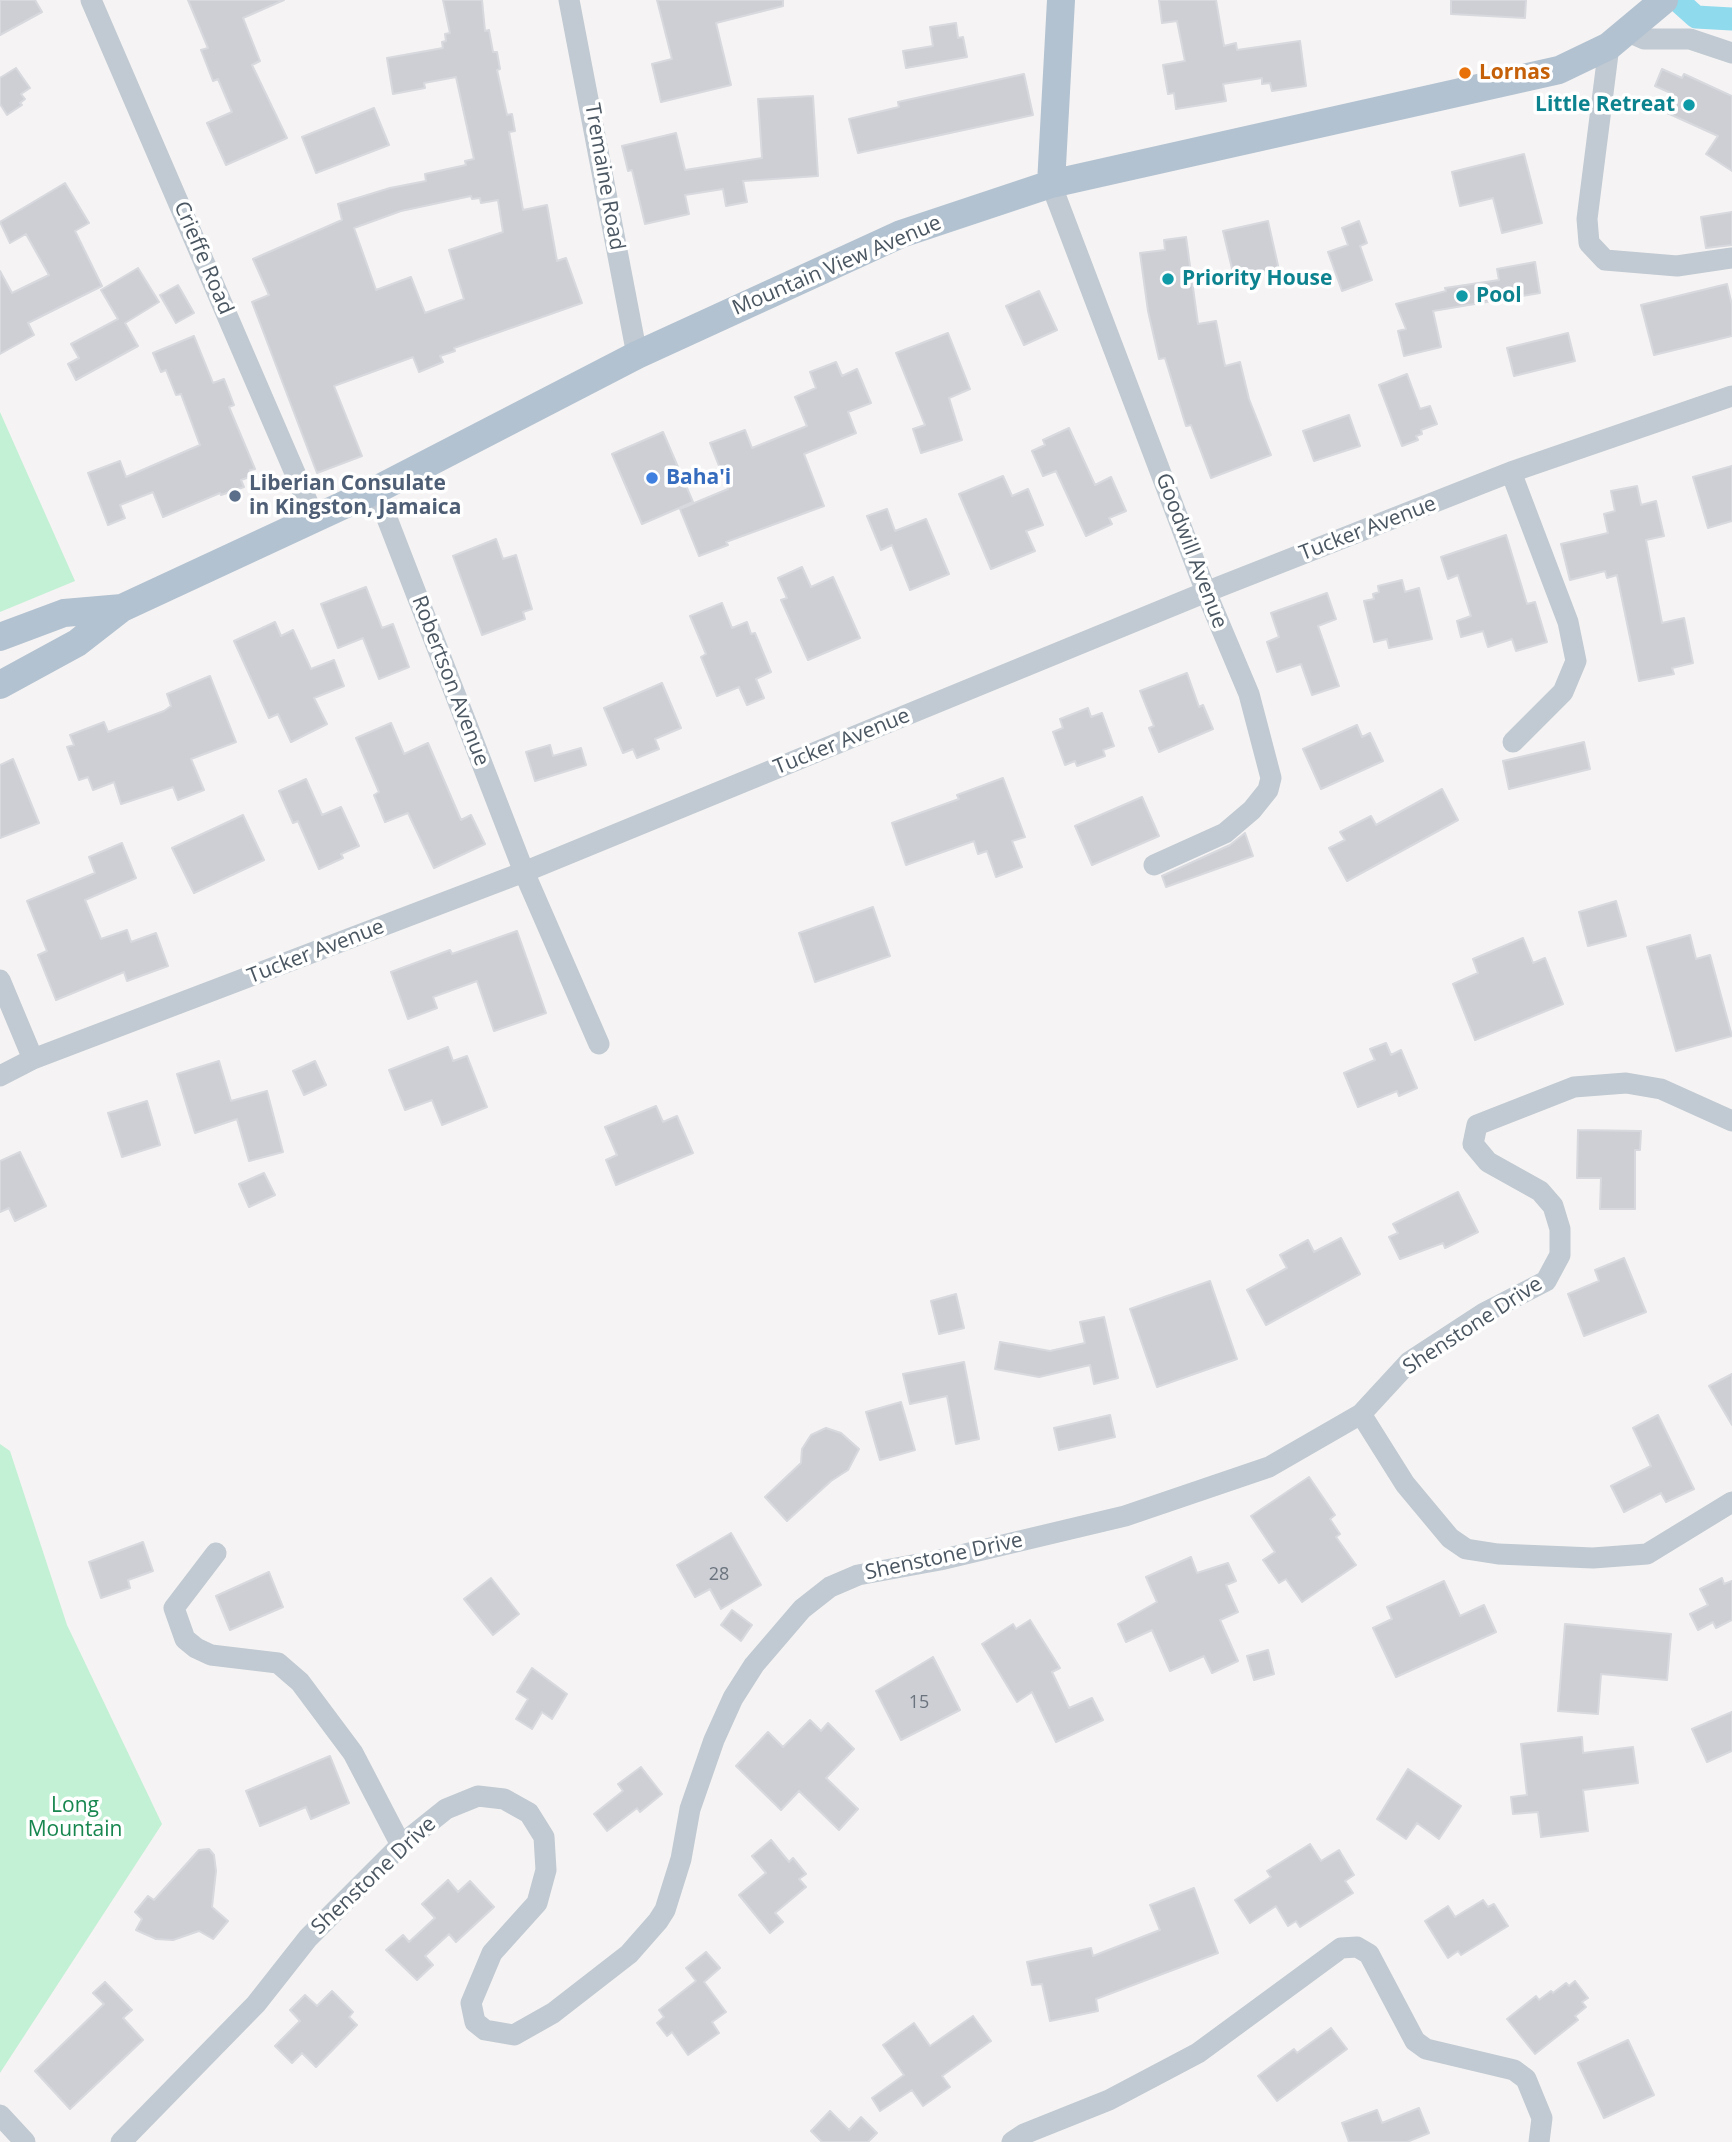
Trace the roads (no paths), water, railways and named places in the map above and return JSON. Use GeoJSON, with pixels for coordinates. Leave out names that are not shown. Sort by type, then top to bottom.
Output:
{"type":"FeatureCollection","features":[{"type":"Feature","properties":{"kind":"main road"},"geometry":{"type":"LineString","coordinates":[[1051,184],[1061,0]]}},
{"type":"Feature","properties":{"kind":"main road","name":"Mountain View Avenue"},"geometry":{"type":"LineString","coordinates":[[0,685],[77,643],[122,608],[376,490],[637,355],[901,234],[1051,184],[1559,70],[1618,39],[1657,6]]}},
{"type":"Feature","properties":{"kind":"main road","name":"Mountain View Avenue"},"geometry":{"type":"LineString","coordinates":[[0,637],[64,613],[122,608]]}},
{"type":"Feature","properties":{"kind":"street","name":"Crieffe Road"},"geometry":{"type":"LineString","coordinates":[[92,0],[314,517]]}},
{"type":"Feature","properties":{"kind":"street","name":"Tremaine Road"},"geometry":{"type":"LineString","coordinates":[[569,0],[637,355]]}},
{"type":"Feature","properties":{"kind":"street"},"geometry":{"type":"LineString","coordinates":[[1732,53],[1690,40],[1618,39],[1587,219],[1589,243],[1605,260],[1677,266],[1732,258]]}},
{"type":"Feature","properties":{"kind":"street","name":"Goodwill Avenue"},"geometry":{"type":"LineString","coordinates":[[1051,184],[1206,592],[1249,694],[1271,778],[1268,790],[1252,810],[1225,833],[1154,865]]}},
{"type":"Feature","properties":{"kind":"street","name":"Tucker Avenue"},"geometry":{"type":"LineString","coordinates":[[0,1076],[33,1059],[524,872],[1206,592],[1511,472],[1732,396]]}},
{"type":"Feature","properties":{"kind":"street"},"geometry":{"type":"LineString","coordinates":[[1511,472],[1568,622],[1576,661],[1563,692],[1513,742]]}},
{"type":"Feature","properties":{"kind":"street","name":"Robertson Avenue"},"geometry":{"type":"LineString","coordinates":[[376,490],[524,872],[599,1044]]}},
{"type":"Feature","properties":{"kind":"street"},"geometry":{"type":"LineString","coordinates":[[0,981],[33,1059]]}},
{"type":"Feature","properties":{"kind":"street","name":"Shenstone Drive"},"geometry":{"type":"LineString","coordinates":[[121,2142],[256,2004],[308,1938],[401,1845],[446,1809],[478,1796],[504,1799],[529,1813],[544,1837],[546,1870],[537,1903],[492,1953],[471,2003],[475,2022],[485,2030],[513,2035],[553,2012],[629,1954],[658,1921],[665,1910],[681,1859],[690,1810],[714,1740],[733,1698],[754,1665],[802,1609],[830,1587],[858,1574],[940,1560],[1125,1516],[1269,1467],[1361,1414],[1409,1362],[1484,1313],[1546,1281],[1560,1255],[1560,1228],[1553,1206],[1539,1191],[1488,1162],[1473,1144],[1477,1125],[1574,1087],[1626,1083],[1661,1089],[1732,1121]]}},
{"type":"Feature","properties":{"kind":"street"},"geometry":{"type":"LineString","coordinates":[[1361,1414],[1405,1484],[1450,1538],[1466,1549],[1498,1555],[1593,1558],[1647,1554],[1732,1502]]}},
{"type":"Feature","properties":{"kind":"street"},"geometry":{"type":"LineString","coordinates":[[216,1553],[174,1608],[185,1639],[211,1655],[278,1663],[300,1682],[353,1753],[401,1845]]}},
{"type":"Feature","properties":{"kind":"street"},"geometry":{"type":"LineString","coordinates":[[1012,2142],[1024,2134],[1109,2100],[1198,2053],[1341,1948],[1357,1947],[1369,1954],[1415,2041],[1426,2049],[1514,2070],[1526,2079],[1542,2118],[1539,2142]]}},
{"type":"Feature","properties":{"kind":"street"},"geometry":{"type":"LineString","coordinates":[[0,2115],[25,2142]]}},
{"type":"Feature","properties":{"kind":"waterway"},"geometry":{"type":"LineString","coordinates":[[1677,0],[1696,17],[1732,19]]}},
{"type":"Feature","properties":{"kind":"place","name":"Lornas"},"geometry":{"type":"Point","coordinates":[1465,73]}},
{"type":"Feature","properties":{"kind":"place","name":"Little Retreat"},"geometry":{"type":"Point","coordinates":[1689,105]}},
{"type":"Feature","properties":{"kind":"place","name":"Priority House"},"geometry":{"type":"Point","coordinates":[1168,279]}},
{"type":"Feature","properties":{"kind":"place","name":"Pool"},"geometry":{"type":"Point","coordinates":[1462,296]}},
{"type":"Feature","properties":{"kind":"place","name":"Baha'i"},"geometry":{"type":"Point","coordinates":[652,478]}},
{"type":"Feature","properties":{"kind":"place","name":"Liberian Consulate in Kingston, Jamaica"},"geometry":{"type":"Point","coordinates":[235,496]}},
{"type":"Feature","properties":{"kind":"park label","name":"Long Mountain"},"geometry":{"type":"Point","coordinates":[75,1818]}}]}
